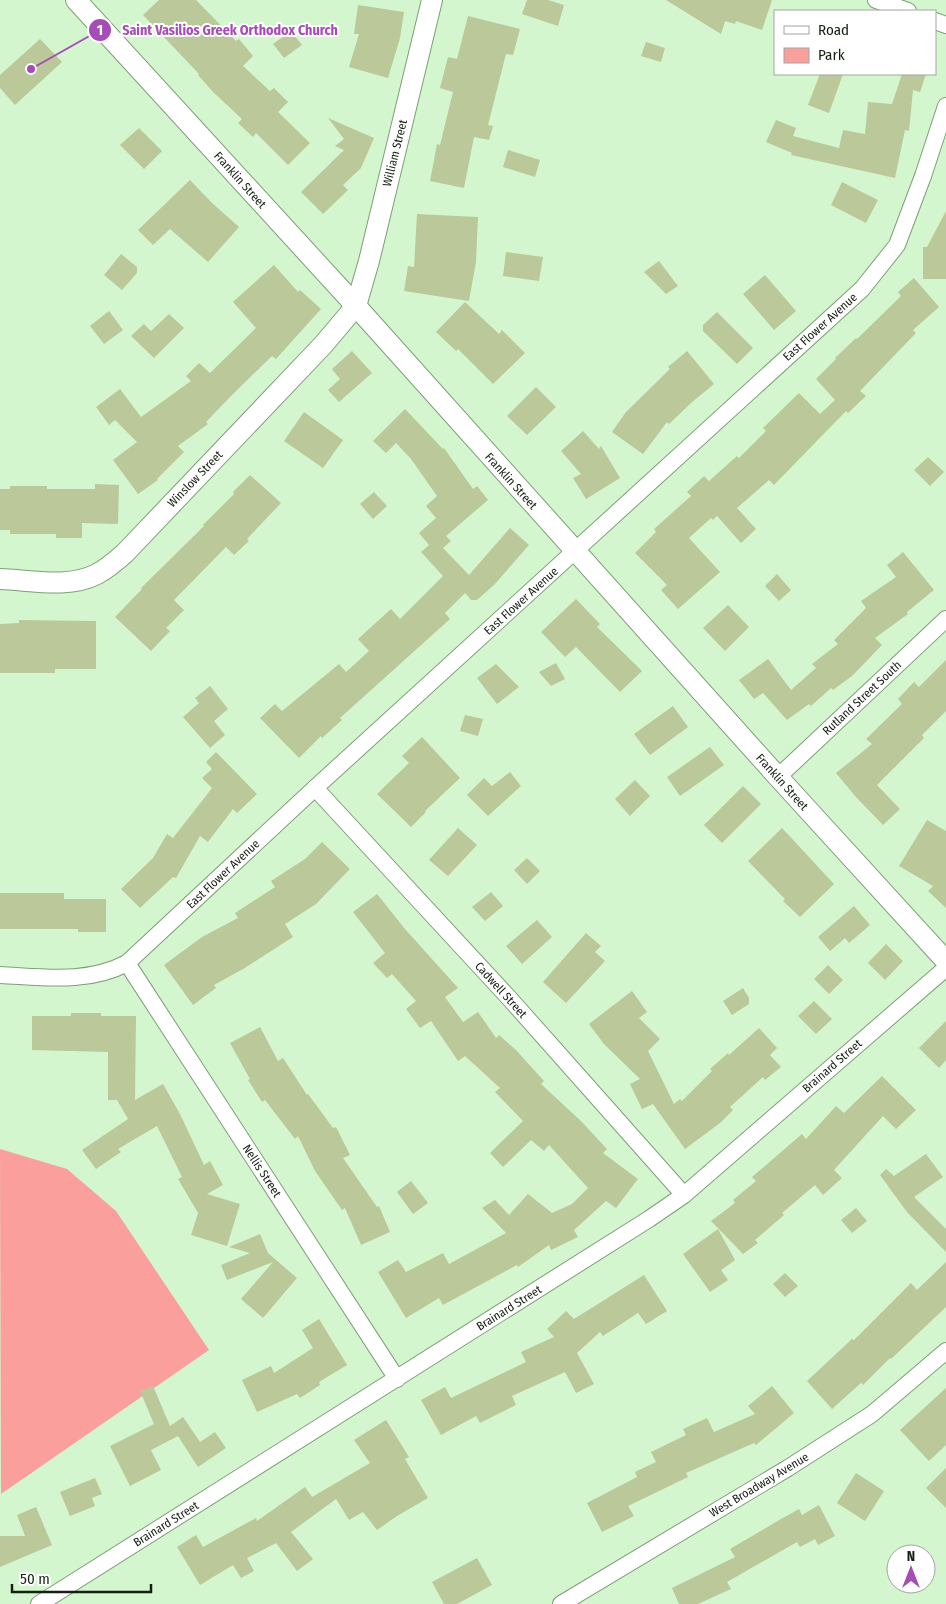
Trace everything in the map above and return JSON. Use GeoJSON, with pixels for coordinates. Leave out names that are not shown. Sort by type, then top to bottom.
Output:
{"type":"FeatureCollection","features":[{"type":"Feature","properties":{"kind":"street","name":"Franklin Street"},"geometry":{"type":"LineString","coordinates":[[76,0],[356,306],[575,552],[946,961]]}},
{"type":"Feature","properties":{"kind":"street","name":"William Street"},"geometry":{"type":"LineString","coordinates":[[356,306],[432,0]]}},
{"type":"Feature","properties":{"kind":"street"},"geometry":{"type":"LineString","coordinates":[[876,0],[905,10]]}},
{"type":"Feature","properties":{"kind":"street","name":"East Flower Avenue"},"geometry":{"type":"LineString","coordinates":[[0,975],[84,978],[112,971],[127,963],[315,788],[862,289],[897,245],[923,176],[946,106]]}},
{"type":"Feature","properties":{"kind":"street","name":"Winslow Street"},"geometry":{"type":"LineString","coordinates":[[0,579],[69,583],[95,576],[106,569],[124,553],[317,353],[356,306]]}},
{"type":"Feature","properties":{"kind":"street","name":"Rutland Street South"},"geometry":{"type":"LineString","coordinates":[[778,777],[946,618]]}},
{"type":"Feature","properties":{"kind":"street","name":"Cadwell Street"},"geometry":{"type":"LineString","coordinates":[[315,788],[510,999],[684,1195]]}},
{"type":"Feature","properties":{"kind":"street","name":"Nellis Street"},"geometry":{"type":"LineString","coordinates":[[127,963],[397,1379]]}},
{"type":"Feature","properties":{"kind":"street","name":"Brainard Street"},"geometry":{"type":"LineString","coordinates":[[39,1604],[649,1220],[684,1195],[946,968]]}},
{"type":"Feature","properties":{"kind":"street","name":"West Broadway Avenue"},"geometry":{"type":"LineString","coordinates":[[561,1604],[788,1468],[872,1414],[946,1351]]}},
{"type":"Feature","properties":{"kind":"green space"},"geometry":{"type":"Polygon","coordinates":[[[0,1149],[67,1169],[116,1211],[209,1350],[1,1494],[0,1149]]]}},
{"type":"Feature","properties":{"kind":"building"},"geometry":{"type":"Polygon","coordinates":[[[159,0],[196,0],[236,41],[239,39],[253,56],[243,66],[270,91],[274,88],[288,102],[278,112],[310,143],[288,165],[256,133],[253,137],[238,123],[242,119],[213,92],[199,74],[143,15],[159,0]]]}},
{"type":"Feature","properties":{"kind":"building"},"geometry":{"type":"Polygon","coordinates":[[[527,0],[548,0],[564,5],[558,26],[522,14],[527,0]]]}},
{"type":"Feature","properties":{"kind":"building"},"geometry":{"type":"Polygon","coordinates":[[[666,0],[772,0],[762,30],[736,21],[735,24],[725,21],[721,34],[666,0]]]}},
{"type":"Feature","properties":{"kind":"building"},"geometry":{"type":"Polygon","coordinates":[[[358,5],[404,12],[400,38],[388,78],[349,67],[359,34],[354,34],[358,5]]]}},
{"type":"Feature","properties":{"kind":"building"},"geometry":{"type":"Polygon","coordinates":[[[468,16],[520,29],[513,55],[506,54],[488,125],[493,126],[489,140],[474,137],[464,188],[430,181],[437,144],[440,145],[453,92],[440,88],[448,57],[457,59],[468,16]]]}},
{"type":"Feature","properties":{"kind":"building"},"geometry":{"type":"Polygon","coordinates":[[[291,31],[302,45],[284,58],[273,44],[291,31]]]}},
{"type":"Feature","properties":{"kind":"building"},"geometry":{"type":"Polygon","coordinates":[[[40,39],[62,62],[15,105],[0,88],[0,75],[40,39]]]}},
{"type":"Feature","properties":{"kind":"building"},"geometry":{"type":"Polygon","coordinates":[[[646,42],[665,48],[661,62],[641,56],[646,42]]]}},
{"type":"Feature","properties":{"kind":"building"},"geometry":{"type":"Polygon","coordinates":[[[820,75],[843,75],[829,113],[808,105],[820,75]]]}},
{"type":"Feature","properties":{"kind":"building"},"geometry":{"type":"Polygon","coordinates":[[[902,75],[926,75],[920,92],[913,90],[909,131],[905,130],[895,178],[791,155],[792,153],[766,142],[776,120],[796,128],[793,136],[839,148],[843,130],[865,134],[868,102],[892,104],[902,75]]]}},
{"type":"Feature","properties":{"kind":"building"},"geometry":{"type":"Polygon","coordinates":[[[328,118],[374,138],[361,168],[343,185],[348,190],[323,214],[301,192],[344,150],[335,146],[344,139],[328,118]]]}},
{"type":"Feature","properties":{"kind":"building"},"geometry":{"type":"Polygon","coordinates":[[[139,128],[162,151],[144,169],[120,145],[139,128]]]}},
{"type":"Feature","properties":{"kind":"building"},"geometry":{"type":"Polygon","coordinates":[[[508,150],[540,160],[535,177],[503,167],[508,150]]]}},
{"type":"Feature","properties":{"kind":"building"},"geometry":{"type":"Polygon","coordinates":[[[190,180],[239,227],[208,262],[170,229],[153,245],[138,230],[190,180]]]}},
{"type":"Feature","properties":{"kind":"building"},"geometry":{"type":"Polygon","coordinates":[[[842,182],[878,200],[866,223],[831,205],[842,182]]]}},
{"type":"Feature","properties":{"kind":"building"},"geometry":{"type":"Polygon","coordinates":[[[946,211],[946,279],[923,279],[923,247],[927,247],[946,211]]]}},
{"type":"Feature","properties":{"kind":"building"},"geometry":{"type":"Polygon","coordinates":[[[417,214],[478,217],[476,262],[469,301],[404,291],[408,266],[414,267],[417,214]]]}},
{"type":"Feature","properties":{"kind":"building"},"geometry":{"type":"Polygon","coordinates":[[[506,252],[543,257],[539,281],[503,276],[506,252]]]}},
{"type":"Feature","properties":{"kind":"building"},"geometry":{"type":"Polygon","coordinates":[[[121,254],[137,267],[137,273],[122,290],[104,275],[121,254]]]}},
{"type":"Feature","properties":{"kind":"building"},"geometry":{"type":"Polygon","coordinates":[[[659,261],[678,286],[666,294],[644,272],[659,261]]]}},
{"type":"Feature","properties":{"kind":"building"},"geometry":{"type":"Polygon","coordinates":[[[274,265],[298,292],[300,290],[321,309],[276,359],[272,356],[206,422],[208,424],[178,446],[184,452],[158,480],[138,494],[113,460],[137,442],[115,420],[109,425],[96,407],[120,389],[141,417],[191,381],[186,376],[199,363],[210,373],[256,328],[233,302],[274,265]]]}},
{"type":"Feature","properties":{"kind":"building"},"geometry":{"type":"Polygon","coordinates":[[[765,275],[796,311],[774,330],[743,294],[765,275]]]}},
{"type":"Feature","properties":{"kind":"building"},"geometry":{"type":"Polygon","coordinates":[[[914,278],[939,307],[913,330],[916,333],[860,391],[866,396],[848,413],[846,411],[774,485],[769,480],[737,508],[756,529],[741,543],[717,516],[713,520],[711,518],[689,538],[720,572],[678,609],[661,590],[667,585],[635,553],[656,532],[654,529],[691,496],[687,492],[704,476],[709,481],[737,456],[739,458],[766,431],[763,428],[799,393],[820,414],[835,400],[816,379],[835,358],[901,296],[898,292],[914,278]]]}},
{"type":"Feature","properties":{"kind":"building"},"geometry":{"type":"Polygon","coordinates":[[[465,302],[499,334],[502,330],[525,353],[493,384],[458,349],[456,351],[436,332],[465,302]]]}},
{"type":"Feature","properties":{"kind":"building"},"geometry":{"type":"Polygon","coordinates":[[[109,311],[123,330],[104,344],[90,326],[109,311]]]}},
{"type":"Feature","properties":{"kind":"building"},"geometry":{"type":"Polygon","coordinates":[[[717,312],[753,348],[737,364],[703,331],[703,325],[717,312]]]}},
{"type":"Feature","properties":{"kind":"building"},"geometry":{"type":"Polygon","coordinates":[[[169,314],[184,328],[154,358],[131,336],[144,324],[151,331],[169,314]]]}},
{"type":"Feature","properties":{"kind":"building"},"geometry":{"type":"Polygon","coordinates":[[[352,351],[372,373],[339,402],[328,390],[340,379],[332,369],[352,351]]]}},
{"type":"Feature","properties":{"kind":"building"},"geometry":{"type":"Polygon","coordinates":[[[687,351],[714,384],[669,424],[667,422],[643,454],[612,432],[626,412],[670,369],[668,367],[687,351]]]}},
{"type":"Feature","properties":{"kind":"building"},"geometry":{"type":"Polygon","coordinates":[[[536,387],[556,407],[527,435],[507,416],[536,387]]]}},
{"type":"Feature","properties":{"kind":"building"},"geometry":{"type":"Polygon","coordinates":[[[405,409],[444,448],[473,489],[477,486],[488,500],[446,536],[451,541],[443,548],[469,575],[510,528],[529,545],[495,584],[477,600],[471,600],[465,593],[445,613],[450,619],[340,718],[342,720],[322,738],[321,736],[299,758],[260,718],[275,704],[282,711],[339,664],[346,672],[369,651],[358,639],[391,609],[400,619],[443,576],[421,552],[429,545],[419,533],[436,518],[426,506],[437,496],[411,459],[396,443],[386,453],[373,441],[405,409]]]}},
{"type":"Feature","properties":{"kind":"building"},"geometry":{"type":"Polygon","coordinates":[[[304,412],[343,440],[323,468],[284,441],[304,412]]]}},
{"type":"Feature","properties":{"kind":"building"},"geometry":{"type":"Polygon","coordinates":[[[583,431],[599,449],[601,446],[620,478],[586,499],[573,478],[581,474],[561,451],[583,431]]]}},
{"type":"Feature","properties":{"kind":"building"},"geometry":{"type":"Polygon","coordinates":[[[928,457],[944,472],[930,486],[914,470],[928,457]]]}},
{"type":"Feature","properties":{"kind":"building"},"geometry":{"type":"Polygon","coordinates":[[[250,475],[281,503],[247,539],[249,541],[234,555],[226,547],[174,600],[184,610],[166,628],[170,631],[151,651],[115,617],[141,588],[204,526],[250,475]]]}},
{"type":"Feature","properties":{"kind":"building"},"geometry":{"type":"Polygon","coordinates":[[[95,484],[119,485],[118,524],[82,523],[82,538],[56,538],[56,534],[10,534],[10,530],[0,530],[0,489],[10,489],[10,486],[47,486],[47,489],[95,489],[95,484]]]}},
{"type":"Feature","properties":{"kind":"building"},"geometry":{"type":"Polygon","coordinates":[[[374,492],[387,506],[373,519],[360,504],[374,492]]]}},
{"type":"Feature","properties":{"kind":"building"},"geometry":{"type":"Polygon","coordinates":[[[903,552],[934,590],[907,612],[908,614],[875,638],[882,645],[852,676],[833,690],[831,688],[811,706],[809,704],[787,720],[763,693],[754,699],[739,680],[768,659],[791,690],[816,668],[812,664],[838,644],[834,640],[866,608],[861,601],[896,577],[887,565],[903,552]]]}},
{"type":"Feature","properties":{"kind":"building"},"geometry":{"type":"Polygon","coordinates":[[[777,574],[791,590],[779,601],[765,586],[777,574]]]}},
{"type":"Feature","properties":{"kind":"building"},"geometry":{"type":"Polygon","coordinates":[[[576,599],[600,624],[597,627],[642,671],[620,692],[576,647],[565,657],[541,632],[576,599]]]}},
{"type":"Feature","properties":{"kind":"building"},"geometry":{"type":"Polygon","coordinates":[[[728,605],[749,627],[725,651],[703,628],[728,605]]]}},
{"type":"Feature","properties":{"kind":"building"},"geometry":{"type":"Polygon","coordinates":[[[19,620],[96,621],[96,669],[55,669],[55,673],[0,673],[0,624],[19,623],[19,620]]]}},
{"type":"Feature","properties":{"kind":"building"},"geometry":{"type":"Polygon","coordinates":[[[946,660],[946,711],[922,735],[924,738],[877,785],[900,809],[883,825],[836,773],[872,744],[866,739],[902,704],[898,699],[914,682],[919,687],[946,660]]]}},
{"type":"Feature","properties":{"kind":"building"},"geometry":{"type":"Polygon","coordinates":[[[556,663],[565,679],[551,686],[539,672],[556,663]]]}},
{"type":"Feature","properties":{"kind":"building"},"geometry":{"type":"Polygon","coordinates":[[[496,664],[519,687],[497,704],[477,678],[496,664]]]}},
{"type":"Feature","properties":{"kind":"building"},"geometry":{"type":"Polygon","coordinates":[[[210,686],[228,709],[214,721],[225,735],[210,748],[183,717],[199,703],[195,698],[210,686]]]}},
{"type":"Feature","properties":{"kind":"building"},"geometry":{"type":"Polygon","coordinates":[[[673,706],[688,727],[650,755],[634,734],[673,706]]]}},
{"type":"Feature","properties":{"kind":"building"},"geometry":{"type":"Polygon","coordinates":[[[465,715],[483,719],[478,736],[460,731],[465,715]]]}},
{"type":"Feature","properties":{"kind":"building"},"geometry":{"type":"Polygon","coordinates":[[[422,737],[460,778],[411,827],[377,794],[409,763],[402,756],[422,737]]]}},
{"type":"Feature","properties":{"kind":"building"},"geometry":{"type":"Polygon","coordinates":[[[710,747],[724,765],[680,796],[667,777],[710,747]]]}},
{"type":"Feature","properties":{"kind":"building"},"geometry":{"type":"Polygon","coordinates":[[[216,752],[257,794],[237,813],[233,809],[208,842],[200,836],[176,878],[173,877],[140,908],[121,889],[153,858],[167,834],[173,838],[212,788],[202,778],[212,769],[206,762],[216,752]]]}},
{"type":"Feature","properties":{"kind":"building"},"geometry":{"type":"Polygon","coordinates":[[[510,772],[521,786],[488,816],[467,795],[484,778],[492,786],[510,772]]]}},
{"type":"Feature","properties":{"kind":"building"},"geometry":{"type":"Polygon","coordinates":[[[635,780],[650,796],[630,816],[615,799],[635,780]]]}},
{"type":"Feature","properties":{"kind":"building"},"geometry":{"type":"Polygon","coordinates":[[[743,786],[761,804],[722,843],[704,825],[743,786]]]}},
{"type":"Feature","properties":{"kind":"building"},"geometry":{"type":"Polygon","coordinates":[[[927,820],[946,831],[946,908],[928,891],[933,886],[899,866],[927,820]]]}},
{"type":"Feature","properties":{"kind":"building"},"geometry":{"type":"Polygon","coordinates":[[[458,828],[477,845],[448,876],[429,860],[458,828]]]}},
{"type":"Feature","properties":{"kind":"building"},"geometry":{"type":"Polygon","coordinates":[[[782,828],[834,884],[800,917],[783,901],[785,899],[748,861],[782,828]]]}},
{"type":"Feature","properties":{"kind":"building"},"geometry":{"type":"Polygon","coordinates":[[[322,842],[350,869],[316,904],[285,924],[293,937],[214,985],[216,988],[193,1005],[164,965],[202,937],[238,918],[235,913],[275,887],[271,881],[305,859],[322,842]]]}},
{"type":"Feature","properties":{"kind":"building"},"geometry":{"type":"Polygon","coordinates":[[[527,858],[540,871],[527,884],[514,870],[527,858]]]}},
{"type":"Feature","properties":{"kind":"building"},"geometry":{"type":"Polygon","coordinates":[[[491,892],[503,906],[485,921],[472,907],[491,892]]]}},
{"type":"Feature","properties":{"kind":"building"},"geometry":{"type":"Polygon","coordinates":[[[0,893],[64,893],[64,899],[106,899],[106,932],[78,932],[78,929],[0,929],[0,893]]]}},
{"type":"Feature","properties":{"kind":"building"},"geometry":{"type":"Polygon","coordinates":[[[377,894],[405,929],[458,988],[445,997],[463,1022],[478,1012],[496,1038],[499,1035],[516,1050],[544,1081],[541,1084],[581,1121],[607,1149],[603,1153],[638,1179],[616,1208],[606,1201],[574,1230],[578,1237],[551,1250],[549,1245],[518,1267],[517,1265],[443,1305],[439,1298],[406,1318],[378,1272],[398,1260],[406,1272],[443,1253],[449,1264],[506,1233],[482,1208],[495,1200],[509,1215],[528,1194],[552,1213],[572,1204],[588,1188],[549,1145],[544,1151],[531,1140],[503,1167],[490,1153],[523,1121],[495,1092],[500,1088],[465,1056],[458,1061],[431,1021],[420,1028],[406,1009],[416,1001],[392,974],[387,978],[373,963],[385,953],[353,912],[377,894]]]}},
{"type":"Feature","properties":{"kind":"building"},"geometry":{"type":"Polygon","coordinates":[[[854,906],[870,925],[849,943],[845,938],[830,951],[818,937],[854,906]]]}},
{"type":"Feature","properties":{"kind":"building"},"geometry":{"type":"Polygon","coordinates":[[[537,920],[552,937],[522,964],[506,946],[537,920]]]}},
{"type":"Feature","properties":{"kind":"building"},"geometry":{"type":"Polygon","coordinates":[[[586,933],[601,946],[595,952],[605,961],[566,1003],[543,982],[586,933]]]}},
{"type":"Feature","properties":{"kind":"building"},"geometry":{"type":"Polygon","coordinates":[[[886,944],[903,961],[885,980],[868,963],[886,944]]]}},
{"type":"Feature","properties":{"kind":"building"},"geometry":{"type":"Polygon","coordinates":[[[828,965],[843,980],[829,994],[814,979],[828,965]]]}},
{"type":"Feature","properties":{"kind":"building"},"geometry":{"type":"Polygon","coordinates":[[[743,988],[749,998],[749,1004],[732,1015],[723,1001],[743,988]]]}},
{"type":"Feature","properties":{"kind":"building"},"geometry":{"type":"Polygon","coordinates":[[[632,991],[647,1012],[639,1018],[660,1039],[648,1051],[674,1104],[680,1099],[682,1101],[712,1071],[710,1069],[759,1028],[777,1048],[770,1055],[781,1067],[765,1080],[763,1077],[730,1107],[733,1110],[720,1123],[685,1149],[653,1104],[642,1109],[630,1084],[640,1079],[604,1044],[589,1024],[632,991]]]}},
{"type":"Feature","properties":{"kind":"building"},"geometry":{"type":"Polygon","coordinates":[[[814,1001],[832,1019],[816,1034],[798,1016],[814,1001]]]}},
{"type":"Feature","properties":{"kind":"building"},"geometry":{"type":"Polygon","coordinates":[[[71,1013],[101,1013],[101,1016],[136,1016],[135,1100],[163,1084],[180,1114],[204,1165],[210,1161],[223,1185],[207,1194],[240,1204],[227,1246],[191,1235],[198,1213],[178,1179],[182,1177],[157,1126],[118,1149],[121,1152],[96,1169],[82,1150],[128,1119],[117,1100],[108,1100],[108,1052],[32,1050],[32,1016],[71,1016],[71,1013]]]}},
{"type":"Feature","properties":{"kind":"building"},"geometry":{"type":"Polygon","coordinates":[[[946,1021],[946,1060],[939,1068],[919,1048],[946,1021]]]}},
{"type":"Feature","properties":{"kind":"building"},"geometry":{"type":"Polygon","coordinates":[[[260,1027],[278,1061],[283,1058],[307,1095],[333,1128],[336,1127],[350,1155],[343,1158],[377,1207],[379,1206],[390,1232],[361,1245],[345,1208],[342,1210],[315,1171],[298,1136],[295,1139],[265,1100],[262,1102],[248,1080],[250,1079],[230,1043],[260,1027]]]}},
{"type":"Feature","properties":{"kind":"building"},"geometry":{"type":"Polygon","coordinates":[[[882,1076],[916,1110],[896,1129],[883,1116],[834,1170],[842,1178],[823,1195],[815,1185],[782,1213],[784,1215],[755,1240],[758,1243],[743,1254],[711,1221],[735,1203],[733,1200],[756,1181],[752,1177],[802,1134],[806,1139],[836,1106],[844,1113],[882,1076]]]}},
{"type":"Feature","properties":{"kind":"building"},"geometry":{"type":"Polygon","coordinates":[[[926,1154],[943,1177],[914,1197],[946,1229],[946,1252],[907,1212],[880,1175],[886,1169],[894,1176],[926,1154]]]}},
{"type":"Feature","properties":{"kind":"building"},"geometry":{"type":"Polygon","coordinates":[[[411,1181],[428,1203],[413,1214],[397,1192],[411,1181]]]}},
{"type":"Feature","properties":{"kind":"building"},"geometry":{"type":"Polygon","coordinates":[[[856,1208],[867,1221],[852,1233],[841,1220],[856,1208]]]}},
{"type":"Feature","properties":{"kind":"building"},"geometry":{"type":"Polygon","coordinates":[[[718,1229],[735,1260],[721,1270],[728,1280],[710,1292],[683,1254],[718,1229]]]}},
{"type":"Feature","properties":{"kind":"building"},"geometry":{"type":"Polygon","coordinates":[[[260,1234],[268,1253],[297,1278],[263,1318],[241,1299],[273,1262],[227,1280],[221,1265],[250,1253],[229,1247],[260,1234]]]}},
{"type":"Feature","properties":{"kind":"building"},"geometry":{"type":"Polygon","coordinates":[[[946,1262],[946,1307],[863,1385],[861,1383],[832,1409],[807,1381],[852,1339],[854,1340],[911,1283],[917,1290],[946,1262]]]}},
{"type":"Feature","properties":{"kind":"building"},"geometry":{"type":"Polygon","coordinates":[[[785,1273],[798,1286],[785,1297],[773,1284],[785,1273]]]}},
{"type":"Feature","properties":{"kind":"building"},"geometry":{"type":"Polygon","coordinates":[[[644,1275],[667,1311],[646,1324],[638,1313],[603,1336],[600,1332],[577,1353],[594,1384],[576,1393],[565,1372],[512,1396],[516,1405],[480,1423],[476,1416],[441,1435],[421,1400],[445,1387],[451,1398],[526,1362],[521,1352],[554,1337],[547,1329],[566,1311],[574,1319],[644,1275]]]}},
{"type":"Feature","properties":{"kind":"building"},"geometry":{"type":"Polygon","coordinates":[[[319,1319],[347,1365],[319,1382],[320,1385],[300,1398],[297,1394],[257,1412],[242,1380],[271,1366],[274,1373],[313,1348],[302,1330],[319,1319]]]}},
{"type":"Feature","properties":{"kind":"building"},"geometry":{"type":"Polygon","coordinates":[[[153,1386],[170,1426],[183,1417],[200,1442],[215,1432],[226,1448],[198,1467],[178,1436],[151,1450],[161,1470],[130,1486],[110,1446],[154,1424],[140,1391],[153,1386]]]}},
{"type":"Feature","properties":{"kind":"building"},"geometry":{"type":"Polygon","coordinates":[[[772,1386],[794,1413],[756,1445],[754,1443],[686,1473],[688,1477],[628,1506],[634,1516],[602,1532],[587,1503],[637,1477],[635,1472],[656,1462],[651,1452],[686,1435],[683,1429],[707,1418],[714,1432],[755,1414],[748,1406],[772,1386]]]}},
{"type":"Feature","properties":{"kind":"building"},"geometry":{"type":"Polygon","coordinates":[[[946,1388],[946,1445],[929,1461],[900,1430],[946,1388]]]}},
{"type":"Feature","properties":{"kind":"building"},"geometry":{"type":"Polygon","coordinates":[[[386,1420],[409,1457],[405,1459],[428,1498],[377,1530],[363,1512],[349,1520],[336,1499],[291,1532],[313,1559],[297,1571],[276,1543],[247,1558],[254,1571],[241,1578],[233,1565],[200,1585],[177,1547],[196,1535],[203,1547],[256,1518],[257,1521],[305,1487],[312,1497],[370,1463],[354,1440],[386,1420]]]}},
{"type":"Feature","properties":{"kind":"building"},"geometry":{"type":"Polygon","coordinates":[[[946,1468],[946,1508],[926,1488],[946,1468]]]}},
{"type":"Feature","properties":{"kind":"building"},"geometry":{"type":"Polygon","coordinates":[[[856,1473],[884,1491],[865,1521],[837,1503],[856,1473]]]}},
{"type":"Feature","properties":{"kind":"building"},"geometry":{"type":"Polygon","coordinates":[[[95,1478],[102,1494],[92,1498],[95,1506],[70,1516],[60,1492],[95,1478]]]}},
{"type":"Feature","properties":{"kind":"building"},"geometry":{"type":"Polygon","coordinates":[[[819,1505],[835,1536],[818,1545],[815,1539],[800,1547],[797,1542],[727,1582],[731,1589],[698,1604],[679,1604],[672,1588],[735,1557],[730,1549],[781,1519],[799,1509],[802,1515],[819,1505]]]}},
{"type":"Feature","properties":{"kind":"building"},"geometry":{"type":"Polygon","coordinates":[[[36,1507],[52,1545],[0,1567],[0,1536],[25,1536],[17,1515],[36,1507]]]}},
{"type":"Feature","properties":{"kind":"building"},"geometry":{"type":"Polygon","coordinates":[[[477,1558],[492,1585],[457,1604],[444,1604],[432,1582],[477,1558]]]}},
{"type":"Feature","properties":{"kind":"place","name":"Saint Vasilios Greek Orthodox Church"},"geometry":{"type":"Point","coordinates":[31,69]}}]}
